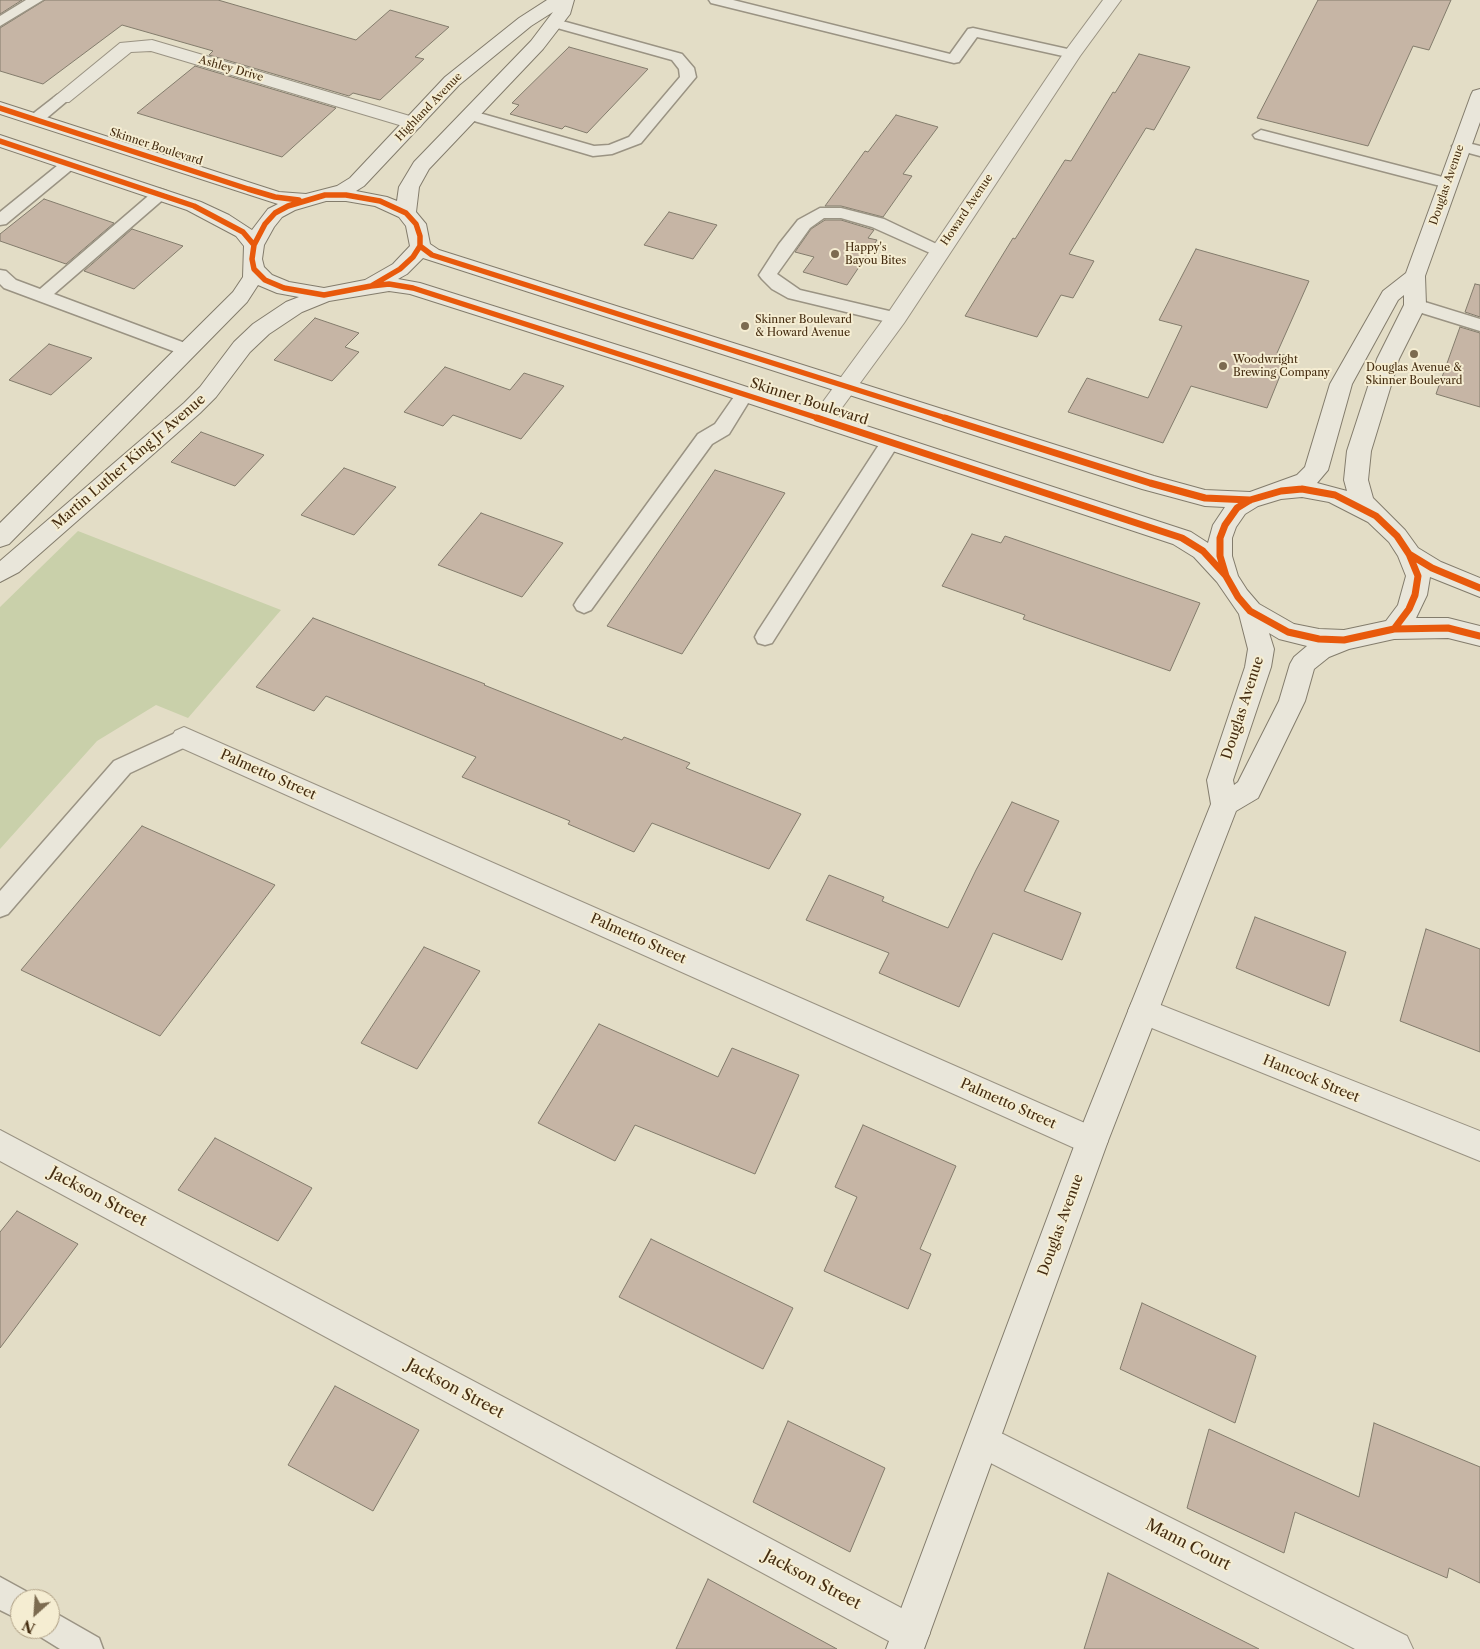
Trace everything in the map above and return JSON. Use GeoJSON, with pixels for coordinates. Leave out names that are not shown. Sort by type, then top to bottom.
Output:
{"type":"FeatureCollection","features":[{"type":"Feature","properties":{"kind":"street","name":"Highland Avenue"},"geometry":{"type":"LineString","coordinates":[[316,197],[344,190],[358,182],[452,81],[543,9],[559,0]]}},
{"type":"Feature","properties":{"kind":"street"},"geometry":{"type":"LineString","coordinates":[[420,246],[420,236],[416,224],[406,213],[406,200],[411,179],[421,166],[537,45],[562,14],[564,0]]}},
{"type":"Feature","properties":{"kind":"street","name":"Howard Avenue"},"geometry":{"type":"LineString","coordinates":[[822,419],[896,318],[1072,54],[1112,0]]}},
{"type":"Feature","properties":{"kind":"street","name":"Ashley Drive"},"geometry":{"type":"LineString","coordinates":[[62,98],[126,47],[152,45],[413,123]]}},
{"type":"Feature","properties":{"kind":"street","name":"Douglas Avenue"},"geometry":{"type":"LineString","coordinates":[[1376,516],[1362,501],[1356,480],[1359,451],[1388,359],[1415,304],[1415,276],[1460,146],[1480,95]]}},
{"type":"Feature","properties":{"kind":"street","name":"Skinner Boulevard"},"geometry":{"type":"LineString","coordinates":[[0,108],[274,197],[290,200],[316,197],[363,197],[380,201],[406,213]]}},
{"type":"Feature","properties":{"kind":"street"},"geometry":{"type":"LineString","coordinates":[[0,141],[160,194],[222,219],[243,232],[254,245],[252,259],[253,278],[240,297],[0,538]]}},
{"type":"Feature","properties":{"kind":"street","name":"Skinner Boulevard"},"geometry":{"type":"LineString","coordinates":[[254,245],[266,224],[275,214],[288,206],[316,197]]}},
{"type":"Feature","properties":{"kind":"street","name":"Skinner Boulevard"},"geometry":{"type":"LineString","coordinates":[[371,286],[400,269],[413,257],[420,246],[432,255],[1150,484],[1205,498],[1250,500]]}},
{"type":"Feature","properties":{"kind":"street","name":"Skinner Boulevard"},"geometry":{"type":"LineString","coordinates":[[254,269],[265,280],[284,288],[324,295],[390,284],[413,288],[822,419],[1182,538],[1203,551],[1226,576],[1238,597],[1250,611],[1288,632],[1319,639],[1344,640],[1394,629],[1448,628],[1480,636]]}},
{"type":"Feature","properties":{"kind":"street"},"geometry":{"type":"LineString","coordinates":[[1281,491],[1305,481],[1316,470],[1341,384],[1390,296],[1415,276]]}},
{"type":"Feature","properties":{"kind":"street","name":"Martin Luther King Jr Avenue"},"geometry":{"type":"LineString","coordinates":[[0,572],[10,566],[192,408],[208,392],[242,347],[261,329],[294,307],[324,295]]}},
{"type":"Feature","properties":{"kind":"street","name":"Skinner Boulevard"},"geometry":{"type":"LineString","coordinates":[[1226,576],[1220,556],[1220,538],[1225,525],[1237,508],[1250,500],[1281,491],[1318,490],[1352,502],[1376,516],[1397,536],[1409,554],[1418,576],[1415,595],[1409,610],[1394,629]]}},
{"type":"Feature","properties":{"kind":"street","name":"Skinner Boulevard"},"geometry":{"type":"LineString","coordinates":[[1409,554],[1432,568],[1480,588]]}},
{"type":"Feature","properties":{"kind":"street","name":"Douglas Avenue"},"geometry":{"type":"LineString","coordinates":[[908,1641],[984,1441],[1092,1141],[1225,804],[1220,780],[1258,668],[1262,649],[1250,611]]}},
{"type":"Feature","properties":{"kind":"street"},"geometry":{"type":"LineString","coordinates":[[1225,804],[1248,790],[1292,701],[1303,664],[1320,650],[1344,640]]}},
{"type":"Feature","properties":{"kind":"street","name":"Palmetto Street"},"geometry":{"type":"LineString","coordinates":[[184,738],[1092,1141]]}},
{"type":"Feature","properties":{"kind":"street","name":"Hancock Street"},"geometry":{"type":"LineString","coordinates":[[1143,1011],[1480,1146]]}},
{"type":"Feature","properties":{"kind":"street","name":"Jackson Street"},"geometry":{"type":"LineString","coordinates":[[0,1145],[908,1641]]}},
{"type":"Feature","properties":{"kind":"street","name":"Mann Court"},"geometry":{"type":"LineString","coordinates":[[984,1441],[1394,1649]]}},
{"type":"Feature","properties":{"kind":"lane"},"geometry":{"type":"LineString","coordinates":[[0,22],[36,0]]}},
{"type":"Feature","properties":{"kind":"lane"},"geometry":{"type":"LineString","coordinates":[[716,0],[954,59],[973,32],[1072,54]]}},
{"type":"Feature","properties":{"kind":"lane"},"geometry":{"type":"LineString","coordinates":[[469,115],[594,151],[612,149],[636,140],[688,76],[686,68],[677,57],[555,23]]}},
{"type":"Feature","properties":{"kind":"lane"},"geometry":{"type":"LineString","coordinates":[[36,119],[62,98]]}},
{"type":"Feature","properties":{"kind":"lane"},"geometry":{"type":"LineString","coordinates":[[1261,135],[1448,183]]}},
{"type":"Feature","properties":{"kind":"lane"},"geometry":{"type":"LineString","coordinates":[[1460,146],[1480,152]]}},
{"type":"Feature","properties":{"kind":"lane"},"geometry":{"type":"LineString","coordinates":[[0,220],[69,164]]}},
{"type":"Feature","properties":{"kind":"lane"},"geometry":{"type":"LineString","coordinates":[[43,295],[160,194]]}},
{"type":"Feature","properties":{"kind":"lane"},"geometry":{"type":"LineString","coordinates":[[896,318],[794,294],[778,285],[768,276],[785,248],[804,224],[820,213],[841,213],[878,223],[939,252]]}},
{"type":"Feature","properties":{"kind":"lane"},"geometry":{"type":"LineString","coordinates":[[0,275],[10,284],[187,350]]}},
{"type":"Feature","properties":{"kind":"lane"},"geometry":{"type":"LineString","coordinates":[[1415,304],[1480,325]]}},
{"type":"Feature","properties":{"kind":"lane"},"geometry":{"type":"LineString","coordinates":[[584,605],[706,439],[722,429],[744,395]]}},
{"type":"Feature","properties":{"kind":"lane"},"geometry":{"type":"LineString","coordinates":[[765,637],[891,442]]}},
{"type":"Feature","properties":{"kind":"lane"},"geometry":{"type":"LineString","coordinates":[[0,907],[122,767],[184,738]]}},
{"type":"Feature","properties":{"kind":"lane"},"geometry":{"type":"LineString","coordinates":[[60,1631],[88,1649]]}},
{"type":"Feature","properties":{"kind":"green space"},"geometry":{"type":"Polygon","coordinates":[[[78,531],[281,610],[188,718],[156,705],[97,741],[0,849],[0,607],[78,531]]]}},
{"type":"Feature","properties":{"kind":"building"},"geometry":{"type":"Polygon","coordinates":[[[0,0],[22,0],[0,14],[0,0]]]}},
{"type":"Feature","properties":{"kind":"building"},"geometry":{"type":"Polygon","coordinates":[[[45,0],[218,0],[356,40],[390,10],[449,27],[415,57],[424,59],[380,100],[353,93],[349,96],[209,55],[213,51],[122,25],[43,84],[0,71],[0,28],[45,0]]]}},
{"type":"Feature","properties":{"kind":"building"},"geometry":{"type":"Polygon","coordinates":[[[1318,0],[1451,0],[1429,50],[1413,46],[1368,146],[1257,118],[1318,0]]]}},
{"type":"Feature","properties":{"kind":"building"},"geometry":{"type":"Polygon","coordinates":[[[569,47],[648,69],[587,133],[565,126],[562,129],[510,114],[519,105],[512,103],[569,47]]]}},
{"type":"Feature","properties":{"kind":"building"},"geometry":{"type":"Polygon","coordinates":[[[1139,54],[1190,67],[1154,130],[1146,128],[1069,254],[1094,261],[1073,298],[1061,295],[1037,337],[965,316],[1013,238],[1015,239],[1065,160],[1071,161],[1113,92],[1115,93],[1139,54]]]}},
{"type":"Feature","properties":{"kind":"building"},"geometry":{"type":"Polygon","coordinates":[[[195,66],[336,108],[282,157],[137,113],[195,66]]]}},
{"type":"Feature","properties":{"kind":"building"},"geometry":{"type":"Polygon","coordinates":[[[896,115],[938,127],[903,174],[912,176],[883,217],[841,206],[825,206],[865,151],[868,152],[896,115]]]}},
{"type":"Feature","properties":{"kind":"building"},"geometry":{"type":"Polygon","coordinates":[[[44,199],[114,223],[66,264],[0,241],[0,234],[44,199]]]}},
{"type":"Feature","properties":{"kind":"building"},"geometry":{"type":"Polygon","coordinates":[[[669,212],[717,225],[693,259],[644,245],[669,212]]]}},
{"type":"Feature","properties":{"kind":"building","name":"Happy's Bayou Bites"},"geometry":{"type":"Polygon","coordinates":[[[825,220],[841,220],[874,230],[868,238],[877,240],[847,285],[803,272],[814,257],[795,252],[811,229],[825,220]]]}},
{"type":"Feature","properties":{"kind":"building"},"geometry":{"type":"Polygon","coordinates":[[[132,229],[183,246],[134,289],[84,271],[132,229]]]}},
{"type":"Feature","properties":{"kind":"building"},"geometry":{"type":"Polygon","coordinates":[[[1196,249],[1309,281],[1277,353],[1288,356],[1267,408],[1191,386],[1163,443],[1068,412],[1087,378],[1148,398],[1182,326],[1159,320],[1196,249]]]}},
{"type":"Feature","properties":{"kind":"building"},"geometry":{"type":"Polygon","coordinates":[[[1475,284],[1480,285],[1480,317],[1465,312],[1475,284]]]}},
{"type":"Feature","properties":{"kind":"building"},"geometry":{"type":"Polygon","coordinates":[[[315,318],[359,333],[345,347],[359,352],[332,381],[274,360],[315,318]]]}},
{"type":"Feature","properties":{"kind":"building"},"geometry":{"type":"Polygon","coordinates":[[[1460,327],[1480,333],[1480,407],[1436,394],[1460,327]]]}},
{"type":"Feature","properties":{"kind":"building"},"geometry":{"type":"Polygon","coordinates":[[[49,344],[92,358],[51,395],[9,380],[49,344]]]}},
{"type":"Feature","properties":{"kind":"building"},"geometry":{"type":"Polygon","coordinates":[[[445,367],[510,390],[524,373],[564,386],[521,439],[453,415],[443,426],[404,412],[445,367]]]}},
{"type":"Feature","properties":{"kind":"building"},"geometry":{"type":"Polygon","coordinates":[[[201,432],[264,455],[235,486],[171,462],[201,432]]]}},
{"type":"Feature","properties":{"kind":"building"},"geometry":{"type":"Polygon","coordinates":[[[344,468],[396,487],[354,535],[301,515],[344,468]]]}},
{"type":"Feature","properties":{"kind":"building"},"geometry":{"type":"Polygon","coordinates":[[[715,470],[785,493],[682,654],[607,626],[715,470]]]}},
{"type":"Feature","properties":{"kind":"building"},"geometry":{"type":"Polygon","coordinates":[[[481,513],[563,543],[522,597],[438,565],[481,513]]]}},
{"type":"Feature","properties":{"kind":"building"},"geometry":{"type":"Polygon","coordinates":[[[972,534],[1001,543],[1005,536],[1200,603],[1170,671],[1023,619],[1025,615],[942,586],[972,534]]]}},
{"type":"Feature","properties":{"kind":"building"},"geometry":{"type":"Polygon","coordinates":[[[313,618],[485,684],[622,740],[624,737],[690,763],[686,768],[801,814],[769,869],[652,823],[634,852],[568,824],[570,821],[462,777],[476,757],[326,696],[314,711],[256,687],[313,618]]]}},
{"type":"Feature","properties":{"kind":"building"},"geometry":{"type":"Polygon","coordinates":[[[1012,802],[1059,821],[1024,891],[1081,913],[1062,960],[993,933],[959,1007],[879,973],[889,953],[806,920],[829,875],[884,897],[882,901],[948,928],[1012,802]]]}},
{"type":"Feature","properties":{"kind":"building"},"geometry":{"type":"Polygon","coordinates":[[[142,826],[275,885],[160,1036],[21,970],[142,826]]]}},
{"type":"Feature","properties":{"kind":"building"},"geometry":{"type":"Polygon","coordinates":[[[1255,917],[1346,952],[1329,1006],[1236,968],[1255,917]]]}},
{"type":"Feature","properties":{"kind":"building"},"geometry":{"type":"Polygon","coordinates":[[[1426,929],[1480,949],[1480,1052],[1400,1021],[1426,929]]]}},
{"type":"Feature","properties":{"kind":"building"},"geometry":{"type":"Polygon","coordinates":[[[424,947],[480,971],[417,1069],[361,1043],[424,947]]]}},
{"type":"Feature","properties":{"kind":"building"},"geometry":{"type":"Polygon","coordinates":[[[599,1024],[718,1077],[732,1048],[799,1075],[755,1174],[635,1125],[615,1161],[538,1123],[599,1024]]]}},
{"type":"Feature","properties":{"kind":"building"},"geometry":{"type":"Polygon","coordinates":[[[863,1125],[956,1166],[920,1249],[931,1254],[908,1309],[824,1271],[857,1197],[835,1187],[863,1125]]]}},
{"type":"Feature","properties":{"kind":"building"},"geometry":{"type":"Polygon","coordinates":[[[215,1138],[312,1188],[278,1241],[178,1190],[215,1138]]]}},
{"type":"Feature","properties":{"kind":"building"},"geometry":{"type":"Polygon","coordinates":[[[17,1211],[78,1244],[0,1348],[0,1232],[17,1211]]]}},
{"type":"Feature","properties":{"kind":"building"},"geometry":{"type":"Polygon","coordinates":[[[651,1239],[793,1308],[763,1369],[619,1297],[651,1239]]]}},
{"type":"Feature","properties":{"kind":"building"},"geometry":{"type":"Polygon","coordinates":[[[1142,1303],[1256,1356],[1235,1423],[1120,1369],[1142,1303]]]}},
{"type":"Feature","properties":{"kind":"building"},"geometry":{"type":"Polygon","coordinates":[[[335,1386],[419,1430],[373,1511],[288,1465],[335,1386]]]}},
{"type":"Feature","properties":{"kind":"building"},"geometry":{"type":"Polygon","coordinates":[[[788,1421],[885,1468],[850,1552],[753,1502],[788,1421]]]}},
{"type":"Feature","properties":{"kind":"building"},"geometry":{"type":"Polygon","coordinates":[[[1374,1423],[1480,1467],[1480,1583],[1449,1568],[1447,1578],[1295,1512],[1284,1553],[1187,1508],[1209,1429],[1359,1497],[1374,1423]]]}},
{"type":"Feature","properties":{"kind":"building"},"geometry":{"type":"Polygon","coordinates":[[[1108,1573],[1259,1649],[1084,1649],[1108,1573]]]}},
{"type":"Feature","properties":{"kind":"building"},"geometry":{"type":"Polygon","coordinates":[[[708,1579],[837,1649],[676,1649],[708,1579]]]}},
{"type":"Feature","properties":{"kind":"cycle path"},"geometry":{"type":"LineString","coordinates":[[0,108],[248,189],[275,197],[299,200]]}},
{"type":"Feature","properties":{"kind":"cycle path"},"geometry":{"type":"LineString","coordinates":[[0,141],[194,206],[222,219],[243,232],[254,245]]}},
{"type":"Feature","properties":{"kind":"cycle path"},"geometry":{"type":"LineString","coordinates":[[371,286],[400,269],[413,257],[420,246],[420,236],[416,224],[406,213],[380,201],[346,195],[325,195],[288,206],[275,213],[265,224],[254,245],[252,259],[254,269],[265,280],[284,288],[324,295],[389,284],[413,288],[638,359],[1182,538],[1203,551],[1226,576]]}},
{"type":"Feature","properties":{"kind":"cycle path"},"geometry":{"type":"LineString","coordinates":[[420,246],[432,255],[1150,483],[1205,498],[1250,500]]}},
{"type":"Feature","properties":{"kind":"cycle path"},"geometry":{"type":"LineString","coordinates":[[1394,629],[1409,609],[1415,595],[1418,576],[1409,554],[1397,536],[1376,516],[1335,495],[1302,489],[1281,491],[1250,500],[1237,508],[1225,525],[1220,538],[1220,556],[1226,576],[1238,597],[1250,611],[1288,632],[1319,639],[1344,640],[1394,629],[1420,627],[1448,628],[1480,636]]}},
{"type":"Feature","properties":{"kind":"cycle path"},"geometry":{"type":"LineString","coordinates":[[1409,554],[1432,568],[1480,588]]}},
{"type":"Feature","properties":{"kind":"place","name":"Happy's Bayou Bites"},"geometry":{"type":"Point","coordinates":[835,254]}},
{"type":"Feature","properties":{"kind":"place","name":"Skinner Boulevard & Howard Avenue"},"geometry":{"type":"Point","coordinates":[745,326]}},
{"type":"Feature","properties":{"kind":"place","name":"Douglas Avenue & Skinner Boulevard"},"geometry":{"type":"Point","coordinates":[1414,354]}},
{"type":"Feature","properties":{"kind":"place","name":"Woodwright Brewing Company"},"geometry":{"type":"Point","coordinates":[1223,366]}}]}
